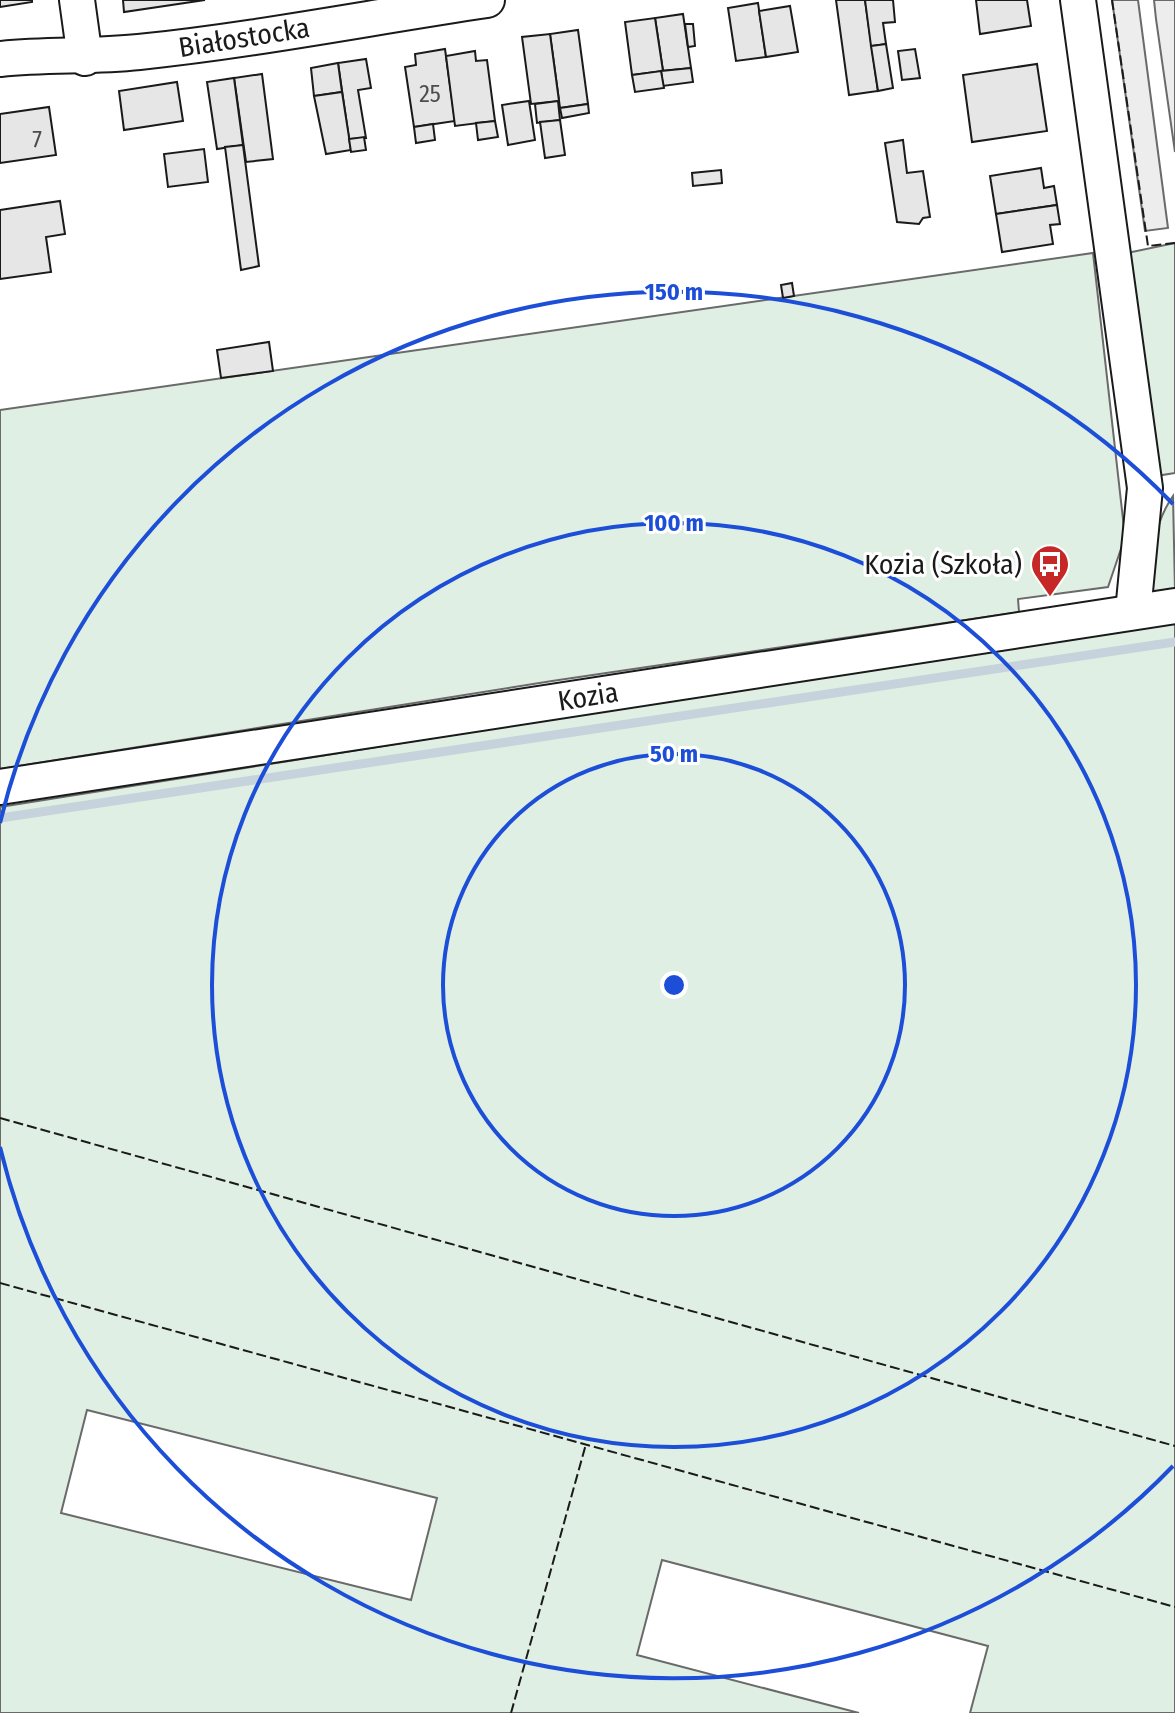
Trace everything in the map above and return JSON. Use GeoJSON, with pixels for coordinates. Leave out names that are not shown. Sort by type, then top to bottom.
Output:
{"type":"FeatureCollection","features":[{"type":"Feature","properties":{"kind":"street"},"geometry":{"type":"LineString","coordinates":[[77,0],[85,58]]}},
{"type":"Feature","properties":{"kind":"street","name":"Białostocka"},"geometry":{"type":"LineString","coordinates":[[0,59],[44,54],[85,58],[487,0]]}},
{"type":"Feature","properties":{"kind":"street"},"geometry":{"type":"LineString","coordinates":[[1078,0],[1145,488],[1133,612]]}},
{"type":"Feature","properties":{"kind":"street","name":"Kozia"},"geometry":{"type":"LineString","coordinates":[[0,787],[1175,606]]}},
{"type":"Feature","properties":{"kind":"green space"},"geometry":{"type":"Polygon","coordinates":[[[1175,243],[1175,473],[1156,476],[1127,253],[1175,243]]]}},
{"type":"Feature","properties":{"kind":"green space"},"geometry":{"type":"Polygon","coordinates":[[[1093,253],[1125,537],[1108,587],[1018,599],[1019,612],[552,681],[0,769],[0,410],[1093,253]]]}},
{"type":"Feature","properties":{"kind":"green space"},"geometry":{"type":"Polygon","coordinates":[[[1173,496],[1175,590],[1152,593],[1157,530],[1173,496]]]}},
{"type":"Feature","properties":{"kind":"green space"},"geometry":{"type":"Polygon","coordinates":[[[1175,620],[1175,1713],[970,1713],[988,1646],[662,1560],[637,1655],[859,1713],[0,1713],[0,807],[1175,620]],[[87,1410],[61,1513],[411,1600],[437,1498],[87,1410]]]}},
{"type":"Feature","properties":{"kind":"shaded area"},"geometry":{"type":"Polygon","coordinates":[[[1112,0],[1138,0],[1168,228],[1145,231],[1112,0]]]}},
{"type":"Feature","properties":{"kind":"shaded area"},"geometry":{"type":"Polygon","coordinates":[[[1154,0],[1175,0],[1175,152],[1156,19],[1154,0]]]}},
{"type":"Feature","properties":{"kind":"building"},"geometry":{"type":"Polygon","coordinates":[[[0,0],[32,0],[32,2],[0,7],[0,0]]]}},
{"type":"Feature","properties":{"kind":"building"},"geometry":{"type":"Polygon","coordinates":[[[123,0],[205,0],[124,12],[123,0]]]}},
{"type":"Feature","properties":{"kind":"building"},"geometry":{"type":"Polygon","coordinates":[[[836,0],[865,0],[878,91],[849,95],[836,0]]]}},
{"type":"Feature","properties":{"kind":"building"},"geometry":{"type":"Polygon","coordinates":[[[865,0],[893,0],[895,22],[883,23],[886,44],[871,46],[865,0]]]}},
{"type":"Feature","properties":{"kind":"building"},"geometry":{"type":"Polygon","coordinates":[[[976,0],[1027,0],[1031,26],[980,34],[976,0]]]}},
{"type":"Feature","properties":{"kind":"building"},"geometry":{"type":"Polygon","coordinates":[[[758,3],[766,57],[736,61],[728,8],[758,3]]]}},
{"type":"Feature","properties":{"kind":"building"},"geometry":{"type":"Polygon","coordinates":[[[790,6],[798,52],[766,57],[759,11],[790,6]]]}},
{"type":"Feature","properties":{"kind":"building"},"geometry":{"type":"Polygon","coordinates":[[[683,14],[691,68],[663,71],[655,18],[683,14]]]}},
{"type":"Feature","properties":{"kind":"building"},"geometry":{"type":"Polygon","coordinates":[[[655,18],[663,71],[632,75],[625,22],[655,18]]]}},
{"type":"Feature","properties":{"kind":"building"},"geometry":{"type":"Polygon","coordinates":[[[685,24],[693,24],[695,46],[688,47],[685,24]]]}},
{"type":"Feature","properties":{"kind":"building"},"geometry":{"type":"Polygon","coordinates":[[[578,30],[588,104],[560,108],[550,34],[578,30]]]}},
{"type":"Feature","properties":{"kind":"building"},"geometry":{"type":"Polygon","coordinates":[[[550,34],[559,101],[531,104],[522,37],[550,34]]]}},
{"type":"Feature","properties":{"kind":"building"},"geometry":{"type":"Polygon","coordinates":[[[886,44],[893,88],[878,91],[871,46],[886,44]]]}},
{"type":"Feature","properties":{"kind":"building"},"geometry":{"type":"Polygon","coordinates":[[[445,49],[455,121],[414,127],[405,67],[416,65],[415,54],[445,49]]]}},
{"type":"Feature","properties":{"kind":"building"},"geometry":{"type":"Polygon","coordinates":[[[915,49],[920,78],[902,80],[898,51],[915,49]]]}},
{"type":"Feature","properties":{"kind":"building"},"geometry":{"type":"Polygon","coordinates":[[[475,51],[476,61],[487,60],[495,121],[455,126],[446,56],[475,51]]]}},
{"type":"Feature","properties":{"kind":"building"},"geometry":{"type":"Polygon","coordinates":[[[366,59],[371,88],[358,90],[366,138],[349,139],[338,63],[366,59]]]}},
{"type":"Feature","properties":{"kind":"building"},"geometry":{"type":"Polygon","coordinates":[[[338,63],[342,92],[314,96],[311,68],[338,63]]]}},
{"type":"Feature","properties":{"kind":"building"},"geometry":{"type":"Polygon","coordinates":[[[1037,64],[1047,131],[972,142],[963,75],[1037,64]]]}},
{"type":"Feature","properties":{"kind":"building"},"geometry":{"type":"Polygon","coordinates":[[[691,68],[693,82],[663,86],[661,71],[691,68]]]}},
{"type":"Feature","properties":{"kind":"building"},"geometry":{"type":"Polygon","coordinates":[[[661,71],[664,88],[635,92],[632,75],[661,71]]]}},
{"type":"Feature","properties":{"kind":"building"},"geometry":{"type":"Polygon","coordinates":[[[262,74],[273,159],[246,162],[234,78],[262,74]]]}},
{"type":"Feature","properties":{"kind":"building"},"geometry":{"type":"Polygon","coordinates":[[[234,78],[243,145],[217,149],[207,82],[234,78]]]}},
{"type":"Feature","properties":{"kind":"building"},"geometry":{"type":"Polygon","coordinates":[[[177,82],[183,121],[124,130],[119,91],[177,82]]]}},
{"type":"Feature","properties":{"kind":"building"},"geometry":{"type":"Polygon","coordinates":[[[342,92],[351,150],[326,154],[314,96],[342,92]]]}},
{"type":"Feature","properties":{"kind":"building"},"geometry":{"type":"Polygon","coordinates":[[[529,101],[535,140],[508,145],[502,105],[529,101]]]}},
{"type":"Feature","properties":{"kind":"building"},"geometry":{"type":"Polygon","coordinates":[[[558,101],[560,120],[537,123],[535,104],[558,101]]]}},
{"type":"Feature","properties":{"kind":"building"},"geometry":{"type":"Polygon","coordinates":[[[588,104],[589,113],[562,118],[560,108],[588,104]]]}},
{"type":"Feature","properties":{"kind":"building"},"geometry":{"type":"Polygon","coordinates":[[[49,107],[56,155],[0,163],[0,114],[49,107]]]}},
{"type":"Feature","properties":{"kind":"building"},"geometry":{"type":"Polygon","coordinates":[[[560,120],[565,155],[545,158],[540,122],[560,120]]]}},
{"type":"Feature","properties":{"kind":"building"},"geometry":{"type":"Polygon","coordinates":[[[495,121],[498,137],[478,140],[476,123],[495,121]]]}},
{"type":"Feature","properties":{"kind":"building"},"geometry":{"type":"Polygon","coordinates":[[[433,124],[435,140],[416,143],[414,127],[433,124]]]}},
{"type":"Feature","properties":{"kind":"building"},"geometry":{"type":"Polygon","coordinates":[[[364,137],[366,150],[351,152],[349,139],[364,137]]]}},
{"type":"Feature","properties":{"kind":"building"},"geometry":{"type":"Polygon","coordinates":[[[903,140],[907,173],[923,171],[930,217],[923,218],[919,224],[897,222],[885,143],[903,140]]]}},
{"type":"Feature","properties":{"kind":"building"},"geometry":{"type":"Polygon","coordinates":[[[243,145],[259,266],[241,270],[225,147],[243,145]]]}},
{"type":"Feature","properties":{"kind":"building"},"geometry":{"type":"Polygon","coordinates":[[[204,149],[208,182],[168,187],[164,154],[204,149]]]}},
{"type":"Feature","properties":{"kind":"building"},"geometry":{"type":"Polygon","coordinates":[[[1041,168],[1044,188],[1054,186],[1057,205],[996,214],[990,176],[1041,168]]]}},
{"type":"Feature","properties":{"kind":"building"},"geometry":{"type":"Polygon","coordinates":[[[721,170],[722,183],[693,186],[692,173],[721,170]]]}},
{"type":"Feature","properties":{"kind":"building"},"geometry":{"type":"Polygon","coordinates":[[[60,201],[65,234],[46,237],[51,272],[0,279],[0,210],[60,201]]]}},
{"type":"Feature","properties":{"kind":"building"},"geometry":{"type":"Polygon","coordinates":[[[1057,205],[1060,224],[1050,225],[1053,244],[1002,252],[996,214],[1057,205]]]}},
{"type":"Feature","properties":{"kind":"building"},"geometry":{"type":"Polygon","coordinates":[[[792,283],[794,296],[783,298],[781,285],[792,283]]]}},
{"type":"Feature","properties":{"kind":"building"},"geometry":{"type":"Polygon","coordinates":[[[269,342],[273,371],[221,378],[217,350],[269,342]]]}},
{"type":"Feature","properties":{"kind":"waterway"},"geometry":{"type":"LineString","coordinates":[[0,818],[1175,642]]}},
{"type":"Feature","properties":{"kind":"fence"},"geometry":{"type":"LineString","coordinates":[[1112,0],[1148,246],[1175,243]]}},
{"type":"Feature","properties":{"kind":"fence"},"geometry":{"type":"LineString","coordinates":[[0,1118],[1175,1446]]}},
{"type":"Feature","properties":{"kind":"fence"},"geometry":{"type":"LineString","coordinates":[[0,1283],[1175,1607]]}},
{"type":"Feature","properties":{"kind":"fence"},"geometry":{"type":"LineString","coordinates":[[511,1713],[586,1444]]}},
{"type":"Feature","properties":{"kind":"place","name":"Kozia (Szkoła)"},"geometry":{"type":"Point","coordinates":[1050,598]}}]}
